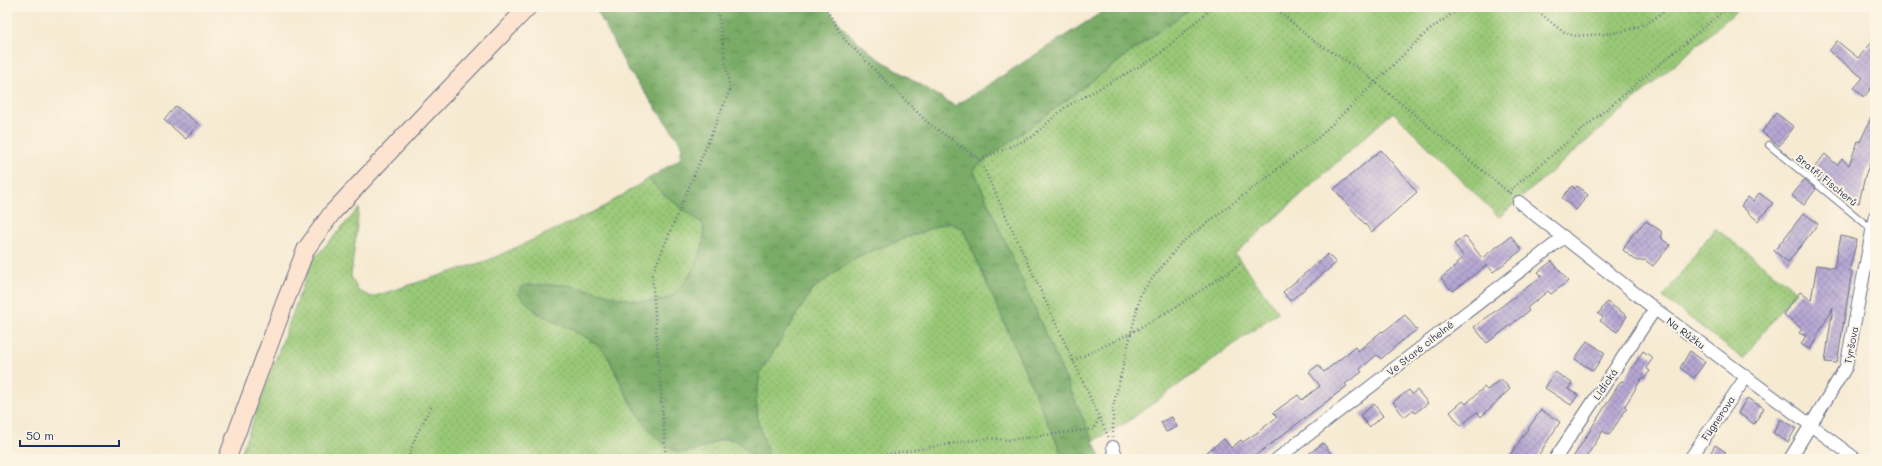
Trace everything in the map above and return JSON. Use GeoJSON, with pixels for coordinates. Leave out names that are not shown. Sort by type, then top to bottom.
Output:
{"type":"FeatureCollection","features":[{"type":"Feature","properties":{"kind":"street"},"geometry":{"type":"LineString","coordinates":[[227,459],[306,249],[332,214],[422,117],[528,7]]}},
{"type":"Feature","properties":{"kind":"street","name":"Na Růžku"},"geometry":{"type":"LineString","coordinates":[[1519,202],[1655,309],[1856,459]]}},
{"type":"Feature","properties":{"kind":"street","name":"Tyršova"},"geometry":{"type":"LineString","coordinates":[[1790,459],[1846,367],[1875,216]]}},
{"type":"Feature","properties":{"kind":"street","name":"Ve Staré cihelně"},"geometry":{"type":"LineString","coordinates":[[1279,458],[1564,237]]}},
{"type":"Feature","properties":{"kind":"street","name":"Lidická"},"geometry":{"type":"LineString","coordinates":[[1555,459],[1655,309]]}},
{"type":"Feature","properties":{"kind":"street","name":"Fügnerova"},"geometry":{"type":"LineString","coordinates":[[1690,459],[1746,377]]}},
{"type":"Feature","properties":{"kind":"street"},"geometry":{"type":"LineString","coordinates":[[1113,447],[1117,459]]}},
{"type":"Feature","properties":{"kind":"lane","name":"Bratří Fischerů"},"geometry":{"type":"LineString","coordinates":[[1769,145],[1873,230]]}},
{"type":"Feature","properties":{"kind":"path"},"geometry":{"type":"LineString","coordinates":[[666,459],[652,275],[730,90],[717,7]]}},
{"type":"Feature","properties":{"kind":"path"},"geometry":{"type":"LineString","coordinates":[[825,7],[844,38],[927,122],[980,160],[1113,447]]}},
{"type":"Feature","properties":{"kind":"path"},"geometry":{"type":"LineString","coordinates":[[980,160],[1032,137],[1064,108],[1156,57],[1213,7]]}},
{"type":"Feature","properties":{"kind":"path"},"geometry":{"type":"LineString","coordinates":[[1275,7],[1310,39],[1322,48],[1346,60],[1375,82],[1519,202]]}},
{"type":"Feature","properties":{"kind":"path"},"geometry":{"type":"LineString","coordinates":[[1113,447],[1114,407],[1141,293],[1180,244],[1319,137],[1427,32],[1461,7]]}},
{"type":"Feature","properties":{"kind":"path"},"geometry":{"type":"LineString","coordinates":[[1532,7],[1562,30],[1572,35],[1583,35],[1623,32],[1655,20],[1669,7]]}},
{"type":"Feature","properties":{"kind":"path"},"geometry":{"type":"LineString","coordinates":[[1508,192],[1728,7]]}},
{"type":"Feature","properties":{"kind":"path"},"geometry":{"type":"LineString","coordinates":[[1073,361],[1131,333],[1179,305],[1242,263]]}},
{"type":"Feature","properties":{"kind":"path"},"geometry":{"type":"LineString","coordinates":[[408,459],[416,436],[432,405]]}},
{"type":"Feature","properties":{"kind":"path"},"geometry":{"type":"LineString","coordinates":[[875,459],[882,455],[988,438],[1008,440],[1094,429],[1100,418]]}},
{"type":"Feature","properties":{"kind":"green space"},"geometry":{"type":"Polygon","coordinates":[[[595,7],[826,7],[847,32],[876,57],[955,106],[1110,7],[1192,7],[973,169],[1101,459],[1059,459],[1061,452],[963,229],[948,222],[856,257],[812,290],[760,373],[756,401],[758,422],[770,459],[754,459],[752,455],[734,440],[720,440],[698,449],[682,451],[673,449],[664,444],[655,436],[640,418],[607,355],[584,336],[537,312],[527,304],[518,293],[521,287],[526,285],[567,285],[634,300],[656,301],[666,299],[674,294],[687,279],[703,245],[703,224],[662,193],[648,179],[680,159],[682,145],[627,68],[595,7]]]}},
{"type":"Feature","properties":{"kind":"green space"},"geometry":{"type":"Polygon","coordinates":[[[1192,7],[1741,7],[1499,217],[1393,112],[1235,254],[1278,312],[1126,423],[1093,441],[973,169],[1192,7]]]}},
{"type":"Feature","properties":{"kind":"green space"},"geometry":{"type":"Polygon","coordinates":[[[648,179],[662,193],[703,224],[704,240],[702,248],[694,267],[680,289],[671,297],[666,299],[643,301],[618,298],[570,286],[527,285],[536,312],[573,330],[600,347],[608,357],[628,398],[646,426],[670,448],[679,452],[688,452],[720,440],[727,439],[734,440],[739,443],[754,459],[239,459],[312,261],[359,208],[351,276],[358,291],[372,297],[489,260],[602,208],[648,179]]]}},
{"type":"Feature","properties":{"kind":"green space"},"geometry":{"type":"Polygon","coordinates":[[[948,222],[963,229],[1061,452],[1059,459],[770,459],[758,423],[756,401],[760,373],[812,290],[856,257],[948,222]]]}},
{"type":"Feature","properties":{"kind":"green space"},"geometry":{"type":"Polygon","coordinates":[[[1715,228],[1796,291],[1743,359],[1663,297],[1715,228]]]}},
{"type":"Feature","properties":{"kind":"building"},"geometry":{"type":"Polygon","coordinates":[[[1875,39],[1875,83],[1864,97],[1854,88],[1863,78],[1829,51],[1837,41],[1858,58],[1875,39]]]}},
{"type":"Feature","properties":{"kind":"building"},"geometry":{"type":"Polygon","coordinates":[[[176,106],[198,124],[186,139],[164,120],[176,106]]]}},
{"type":"Feature","properties":{"kind":"building"},"geometry":{"type":"Polygon","coordinates":[[[1875,109],[1875,150],[1865,176],[1859,203],[1846,200],[1847,194],[1842,193],[1843,190],[1837,189],[1824,179],[1822,182],[1810,173],[1825,154],[1837,165],[1842,159],[1849,165],[1858,141],[1860,142],[1875,109]]]}},
{"type":"Feature","properties":{"kind":"building"},"geometry":{"type":"Polygon","coordinates":[[[1776,113],[1794,127],[1779,146],[1762,132],[1776,113]]]}},
{"type":"Feature","properties":{"kind":"building"},"geometry":{"type":"Polygon","coordinates":[[[1381,150],[1417,192],[1372,232],[1334,189],[1381,150]]]}},
{"type":"Feature","properties":{"kind":"building"},"geometry":{"type":"Polygon","coordinates":[[[1804,180],[1816,189],[1804,205],[1792,196],[1804,180]]]}},
{"type":"Feature","properties":{"kind":"building"},"geometry":{"type":"Polygon","coordinates":[[[1572,186],[1575,189],[1577,186],[1588,195],[1576,210],[1562,198],[1572,186]]]}},
{"type":"Feature","properties":{"kind":"building"},"geometry":{"type":"Polygon","coordinates":[[[1759,193],[1773,203],[1758,221],[1741,206],[1748,197],[1753,201],[1759,193]]]}},
{"type":"Feature","properties":{"kind":"building"},"geometry":{"type":"Polygon","coordinates":[[[1804,213],[1818,224],[1788,262],[1774,251],[1804,213]]]}},
{"type":"Feature","properties":{"kind":"building"},"geometry":{"type":"Polygon","coordinates":[[[1646,221],[1661,231],[1662,239],[1670,245],[1653,266],[1645,260],[1637,261],[1623,250],[1632,235],[1646,221]]]}},
{"type":"Feature","properties":{"kind":"building"},"geometry":{"type":"Polygon","coordinates":[[[1465,236],[1482,258],[1511,236],[1522,250],[1493,272],[1487,265],[1453,291],[1441,278],[1464,257],[1454,244],[1465,236]]]}},
{"type":"Feature","properties":{"kind":"building"},"geometry":{"type":"Polygon","coordinates":[[[1841,236],[1857,240],[1849,271],[1852,271],[1837,363],[1825,362],[1833,307],[1810,350],[1801,344],[1806,336],[1799,333],[1802,329],[1783,314],[1800,292],[1811,300],[1817,265],[1834,268],[1841,236]]]}},
{"type":"Feature","properties":{"kind":"building"},"geometry":{"type":"Polygon","coordinates":[[[1328,254],[1336,263],[1290,301],[1283,292],[1328,254]]]}},
{"type":"Feature","properties":{"kind":"building"},"geometry":{"type":"Polygon","coordinates":[[[1552,261],[1568,281],[1551,294],[1548,291],[1527,308],[1529,311],[1487,343],[1474,327],[1542,276],[1538,272],[1552,261]]]}},
{"type":"Feature","properties":{"kind":"building"},"geometry":{"type":"Polygon","coordinates":[[[1607,302],[1627,316],[1617,332],[1600,321],[1603,317],[1598,314],[1607,302]]]}},
{"type":"Feature","properties":{"kind":"building"},"geometry":{"type":"Polygon","coordinates":[[[1405,315],[1417,330],[1381,359],[1377,355],[1360,369],[1362,372],[1345,384],[1347,386],[1251,459],[1212,459],[1207,452],[1224,439],[1231,448],[1241,440],[1243,442],[1277,417],[1273,413],[1281,407],[1298,395],[1302,400],[1320,386],[1309,372],[1318,365],[1324,372],[1355,347],[1358,351],[1382,331],[1383,332],[1405,315]]]}},
{"type":"Feature","properties":{"kind":"building"},"geometry":{"type":"Polygon","coordinates":[[[1587,341],[1605,353],[1593,371],[1575,359],[1587,341]]]}},
{"type":"Feature","properties":{"kind":"building"},"geometry":{"type":"Polygon","coordinates":[[[1643,351],[1653,358],[1646,368],[1650,371],[1644,379],[1642,378],[1625,406],[1627,408],[1609,435],[1603,431],[1585,459],[1572,459],[1621,381],[1623,382],[1643,351]]]}},
{"type":"Feature","properties":{"kind":"building"},"geometry":{"type":"Polygon","coordinates":[[[1690,351],[1705,362],[1694,378],[1680,368],[1690,351]]]}},
{"type":"Feature","properties":{"kind":"building"},"geometry":{"type":"Polygon","coordinates":[[[1555,372],[1572,383],[1568,389],[1578,395],[1571,405],[1545,388],[1555,372]]]}},
{"type":"Feature","properties":{"kind":"building"},"geometry":{"type":"Polygon","coordinates":[[[1501,379],[1510,389],[1481,417],[1477,412],[1461,426],[1450,412],[1463,401],[1466,404],[1484,387],[1487,390],[1501,379]]]}},
{"type":"Feature","properties":{"kind":"building"},"geometry":{"type":"Polygon","coordinates":[[[1409,390],[1412,394],[1417,390],[1428,403],[1415,413],[1413,410],[1404,417],[1393,402],[1409,390]]]}},
{"type":"Feature","properties":{"kind":"building"},"geometry":{"type":"Polygon","coordinates":[[[1747,398],[1764,408],[1754,424],[1738,413],[1747,398]]]}},
{"type":"Feature","properties":{"kind":"building"},"geometry":{"type":"Polygon","coordinates":[[[1374,404],[1383,416],[1369,427],[1360,415],[1374,404]]]}},
{"type":"Feature","properties":{"kind":"building"},"geometry":{"type":"Polygon","coordinates":[[[1541,410],[1560,422],[1536,459],[1507,459],[1541,410]]]}},
{"type":"Feature","properties":{"kind":"building"},"geometry":{"type":"Polygon","coordinates":[[[1172,417],[1177,427],[1166,432],[1161,422],[1172,417]]]}},
{"type":"Feature","properties":{"kind":"building"},"geometry":{"type":"Polygon","coordinates":[[[1781,419],[1796,428],[1788,442],[1773,433],[1781,419]]]}},
{"type":"Feature","properties":{"kind":"building"},"geometry":{"type":"Polygon","coordinates":[[[1323,443],[1335,459],[1302,459],[1323,443]]]}},
{"type":"Feature","properties":{"kind":"building"},"geometry":{"type":"Polygon","coordinates":[[[1715,445],[1726,452],[1721,459],[1707,459],[1715,445]]]}}]}
